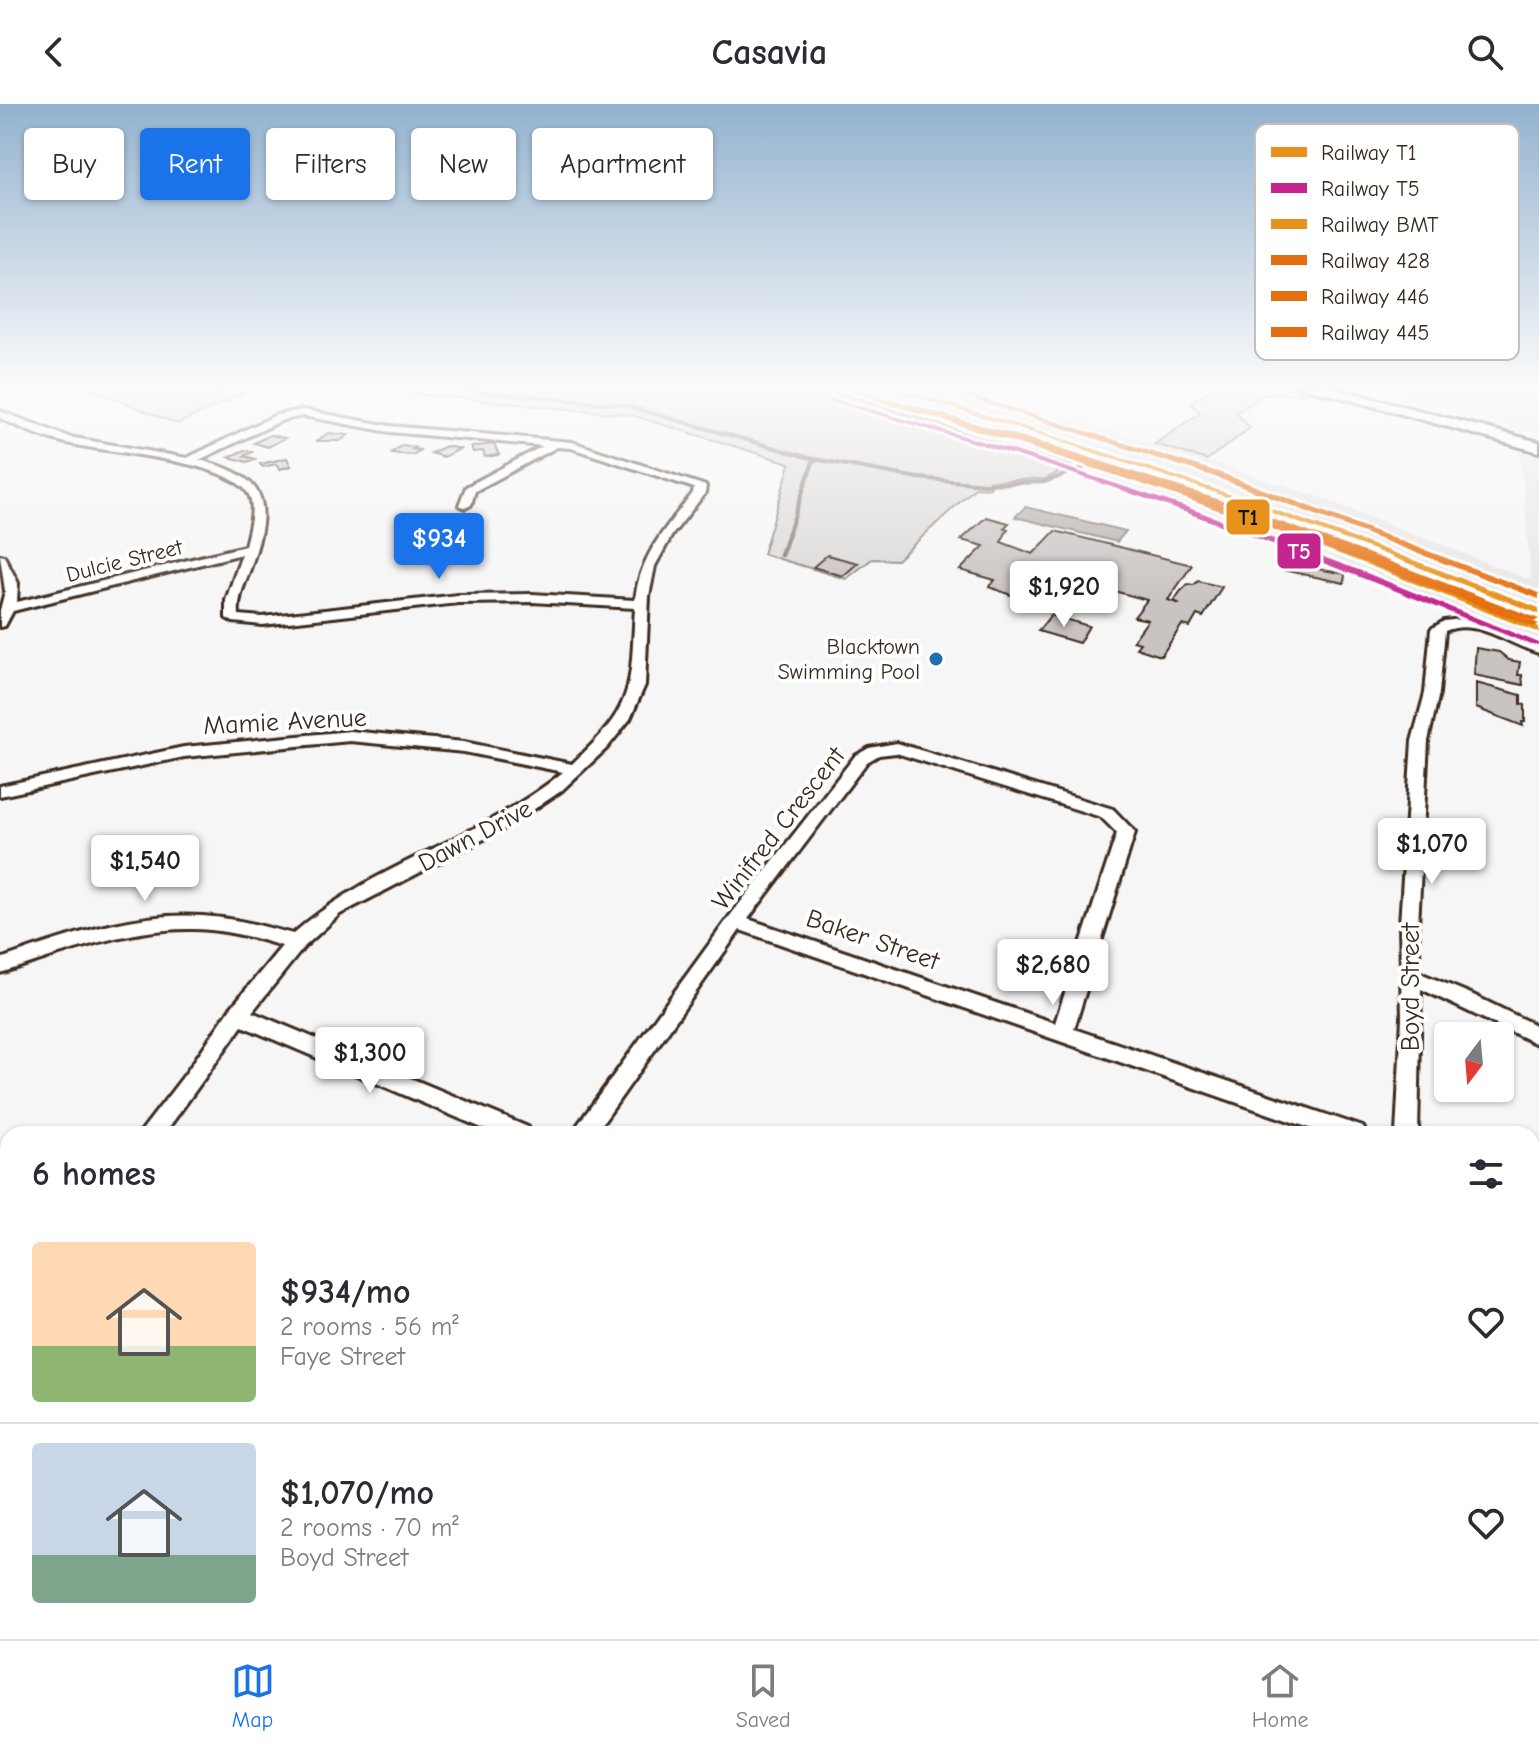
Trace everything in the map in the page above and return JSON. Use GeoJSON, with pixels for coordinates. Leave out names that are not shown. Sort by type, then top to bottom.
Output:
{"type":"FeatureCollection","features":[{"type":"Feature","properties":{"kind":"street"},"geometry":{"type":"LineString","coordinates":[[170,458],[230,474],[254,488],[256,521],[245,567],[230,607],[233,618],[262,621],[458,599],[532,598],[641,604]]}},
{"type":"Feature","properties":{"kind":"street"},"geometry":{"type":"LineString","coordinates":[[189,461],[196,458]]}},
{"type":"Feature","properties":{"kind":"street"},"geometry":{"type":"LineString","coordinates":[[465,505],[470,489],[529,458]]}},
{"type":"Feature","properties":{"kind":"street","name":"Dawn Drive"},"geometry":{"type":"LineString","coordinates":[[158,1126],[171,1112],[262,979],[295,942],[325,916],[358,895],[524,810],[575,770],[622,719],[635,695],[643,655],[641,604],[645,576],[657,548],[699,493],[700,486],[616,458]]}},
{"type":"Feature","properties":{"kind":"street","name":"Dulcie Street"},"geometry":{"type":"LineString","coordinates":[[8,608],[248,549]]}},
{"type":"Feature","properties":{"kind":"street"},"geometry":{"type":"LineString","coordinates":[[0,559],[12,580],[8,608],[0,623]]}},
{"type":"Feature","properties":{"kind":"street","name":"Boyd Street"},"geometry":{"type":"LineString","coordinates":[[1407,1126],[1411,977],[1409,924],[1420,741],[1432,693],[1438,629],[1451,623],[1480,626],[1539,649]]}},
{"type":"Feature","properties":{"kind":"street","name":"Mamie Avenue"},"geometry":{"type":"LineString","coordinates":[[0,791],[184,752],[350,736],[464,747],[575,770]]}},
{"type":"Feature","properties":{"kind":"street","name":"Winifred Crescent"},"geometry":{"type":"LineString","coordinates":[[588,1126],[736,922],[861,759],[875,751],[897,748],[1107,813],[1126,832],[1062,1034]]}},
{"type":"Feature","properties":{"kind":"street","name":"Baker Street"},"geometry":{"type":"LineString","coordinates":[[736,922],[1332,1126]]}},
{"type":"Feature","properties":{"kind":"street"},"geometry":{"type":"LineString","coordinates":[[0,966],[95,936],[156,924],[217,924],[295,942]]}},
{"type":"Feature","properties":{"kind":"street"},"geometry":{"type":"LineString","coordinates":[[1411,977],[1539,1037]]}},
{"type":"Feature","properties":{"kind":"street"},"geometry":{"type":"LineString","coordinates":[[237,1015],[501,1126]]}},
{"type":"Feature","properties":{"kind":"shaded area"},"geometry":{"type":"Polygon","coordinates":[[[772,458],[1044,458],[1070,466],[1046,479],[989,481],[990,488],[976,487],[897,560],[872,559],[846,579],[763,554],[790,464],[772,458]]]}},
{"type":"Feature","properties":{"kind":"shaded area"},"geometry":{"type":"Polygon","coordinates":[[[1055,458],[1198,458],[1314,495],[1531,580],[1521,458],[1539,458],[1539,639],[1484,616],[1105,478],[1080,465],[1055,458]]]}},
{"type":"Feature","properties":{"kind":"shaded area"},"geometry":{"type":"Polygon","coordinates":[[[1025,507],[1126,531],[1117,542],[1015,517],[1025,507]]]}},
{"type":"Feature","properties":{"kind":"building"},"geometry":{"type":"Polygon","coordinates":[[[231,458],[255,459],[247,462],[231,458]]]}},
{"type":"Feature","properties":{"kind":"building"},"geometry":{"type":"Polygon","coordinates":[[[287,458],[291,466],[280,469],[276,464],[263,467],[260,464],[287,458]]]}},
{"type":"Feature","properties":{"kind":"building"},"geometry":{"type":"Polygon","coordinates":[[[986,517],[1009,523],[1004,528],[1008,529],[1001,542],[1033,554],[1055,531],[1192,565],[1168,600],[1180,604],[1174,601],[1188,584],[1194,585],[1198,581],[1222,587],[1203,617],[1197,615],[1190,627],[1182,625],[1161,656],[1136,648],[1140,643],[1133,641],[1148,620],[1134,617],[1147,600],[1056,575],[1051,581],[1042,579],[1028,595],[1014,592],[1011,595],[989,587],[995,580],[960,570],[984,546],[961,540],[986,517]]]}},
{"type":"Feature","properties":{"kind":"building"},"geometry":{"type":"Polygon","coordinates":[[[827,555],[858,563],[843,576],[813,567],[827,555]]]}},
{"type":"Feature","properties":{"kind":"building"},"geometry":{"type":"Polygon","coordinates":[[[1280,562],[1345,574],[1344,583],[1278,569],[1280,562]]]}},
{"type":"Feature","properties":{"kind":"building"},"geometry":{"type":"Polygon","coordinates":[[[1051,615],[1089,626],[1079,643],[1038,631],[1051,615]]]}},
{"type":"Feature","properties":{"kind":"building"},"geometry":{"type":"Polygon","coordinates":[[[1476,648],[1499,652],[1509,660],[1520,662],[1518,675],[1522,675],[1523,685],[1474,675],[1476,648]]]}},
{"type":"Feature","properties":{"kind":"building"},"geometry":{"type":"Polygon","coordinates":[[[1476,683],[1521,695],[1521,704],[1525,705],[1523,726],[1476,708],[1476,683]]]}},
{"type":"Feature","properties":{"kind":"waterway"},"geometry":{"type":"LineString","coordinates":[[809,458],[814,459]]}},
{"type":"Feature","properties":{"kind":"waterway"},"geometry":{"type":"LineString","coordinates":[[788,535],[814,459]]}},
{"type":"Feature","properties":{"kind":"waterway"},"geometry":{"type":"LineString","coordinates":[[814,459],[918,478],[985,484],[1044,482],[1083,468]]}},
{"type":"Feature","properties":{"kind":"waterway"},"geometry":{"type":"LineString","coordinates":[[781,555],[789,533]]}},
{"type":"Feature","properties":{"kind":"rail line","name":"T5"},"geometry":{"type":"LineString","coordinates":[[1030,458],[1274,541],[1534,643]]}},
{"type":"Feature","properties":{"kind":"rail line","name":"428"},"geometry":{"type":"LineString","coordinates":[[1069,458],[1372,561],[1534,624]]}},
{"type":"Feature","properties":{"kind":"rail line","name":"T1"},"geometry":{"type":"LineString","coordinates":[[1076,458],[1279,528],[1539,630]]}},
{"type":"Feature","properties":{"kind":"rail line","name":"445"},"geometry":{"type":"LineString","coordinates":[[1081,458],[1375,558],[1534,619]]}},
{"type":"Feature","properties":{"kind":"rail line","name":"BMT"},"geometry":{"type":"LineString","coordinates":[[1114,458],[1377,548],[1539,611]]}},
{"type":"Feature","properties":{"kind":"rail line","name":"446"},"geometry":{"type":"LineString","coordinates":[[1163,458],[1218,475],[1539,596]]}},
{"type":"Feature","properties":{"kind":"place","name":"Blacktown Swimming Pool"},"geometry":{"type":"Point","coordinates":[936,659]}}]}
